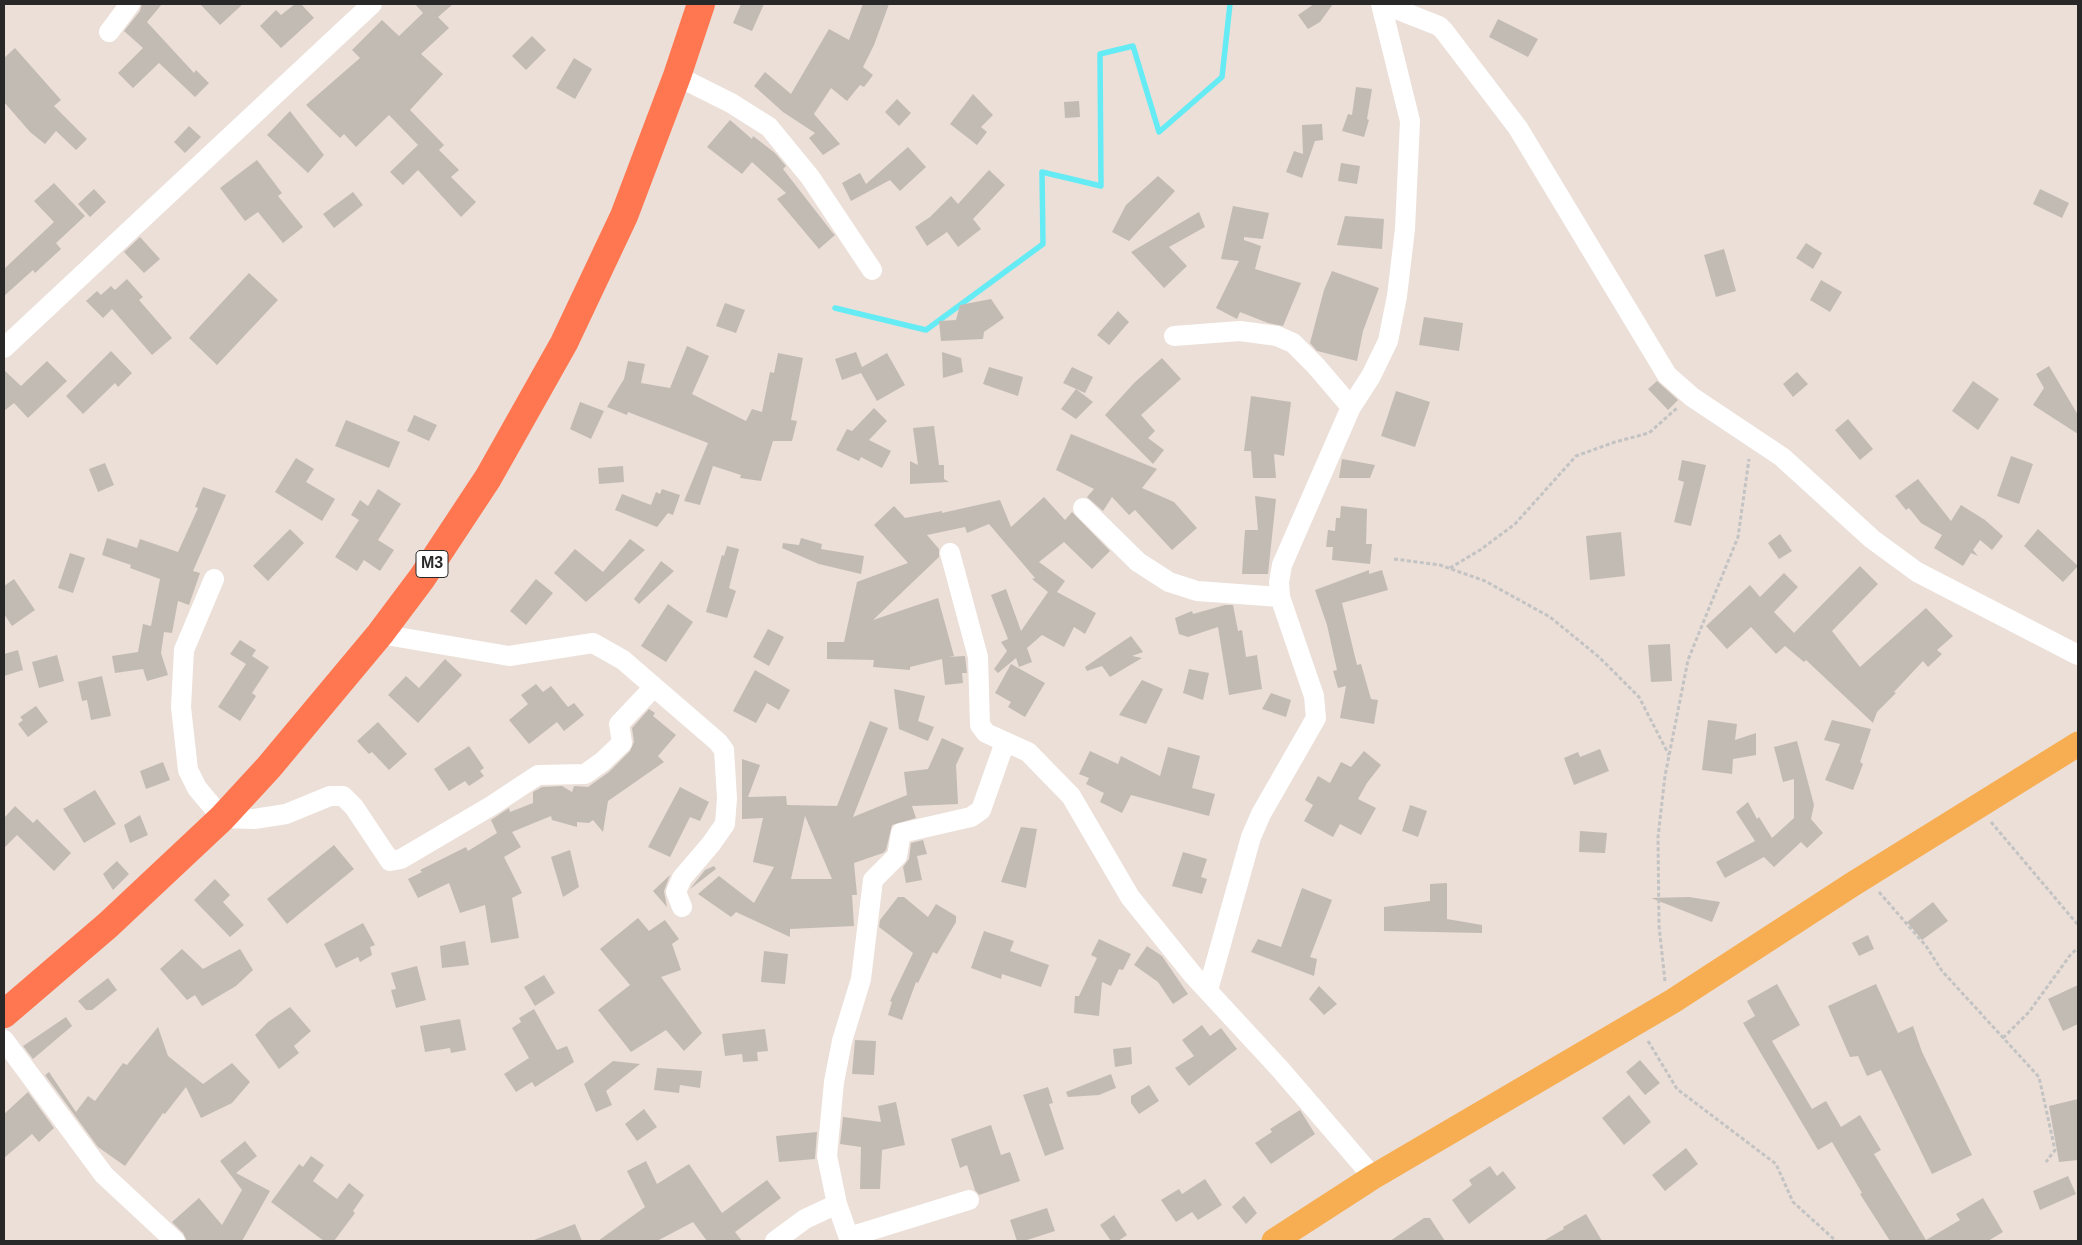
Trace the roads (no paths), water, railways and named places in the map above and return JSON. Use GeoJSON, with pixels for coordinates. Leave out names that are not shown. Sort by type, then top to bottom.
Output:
{"type":"FeatureCollection","features":[{"type":"Feature","properties":{"kind":"highway","name":"M3"},"geometry":{"type":"LineString","coordinates":[[4,1014],[108,925],[222,818],[269,767],[380,634],[422,578],[488,478],[564,342],[624,216],[677,76],[701,4]]}},
{"type":"Feature","properties":{"kind":"main road"},"geometry":{"type":"LineString","coordinates":[[1274,1241],[1373,1178],[1638,1023],[1865,877],[2078,744]]}},
{"type":"Feature","properties":{"kind":"street"},"geometry":{"type":"LineString","coordinates":[[109,32],[130,4]]}},
{"type":"Feature","properties":{"kind":"street"},"geometry":{"type":"LineString","coordinates":[[4,348],[372,4]]}},
{"type":"Feature","properties":{"kind":"street"},"geometry":{"type":"LineString","coordinates":[[1382,4],[1439,26],[1444,31],[1518,128],[1667,375],[1692,396],[1782,458],[1872,539],[1917,572],[2078,654]]}},
{"type":"Feature","properties":{"kind":"street"},"geometry":{"type":"LineString","coordinates":[[1208,990],[1251,837],[1261,814],[1316,718],[1314,696],[1280,597],[1279,582],[1282,565],[1352,407],[1371,376],[1388,342],[1398,296],[1405,230],[1410,121],[1382,4]]}},
{"type":"Feature","properties":{"kind":"street"},"geometry":{"type":"LineString","coordinates":[[677,76],[732,103],[769,127],[810,176],[872,270]]}},
{"type":"Feature","properties":{"kind":"street"},"geometry":{"type":"LineString","coordinates":[[1174,336],[1240,331],[1277,336],[1298,349],[1352,407]]}},
{"type":"Feature","properties":{"kind":"street"},"geometry":{"type":"LineString","coordinates":[[1083,508],[1138,562],[1169,582],[1197,591],[1280,597]]}},
{"type":"Feature","properties":{"kind":"street"},"geometry":{"type":"LineString","coordinates":[[950,552],[978,657],[980,725],[986,733],[1028,752],[1071,796],[1130,898],[1373,1178]]}},
{"type":"Feature","properties":{"kind":"street"},"geometry":{"type":"LineString","coordinates":[[214,579],[184,650],[181,707],[188,770],[197,788],[222,818],[254,819],[286,814],[330,796],[343,796],[354,807],[383,854],[390,861],[401,859],[491,806],[538,775],[585,774],[602,762],[622,743],[619,724],[654,687]]}},
{"type":"Feature","properties":{"kind":"street"},"geometry":{"type":"LineString","coordinates":[[380,634],[509,656],[592,643],[623,660],[718,742],[724,750],[727,798],[725,824],[711,844],[682,878],[676,892],[682,906]]}},
{"type":"Feature","properties":{"kind":"street"},"geometry":{"type":"LineString","coordinates":[[969,1200],[849,1239],[837,1204],[828,1156],[834,1082],[842,1041],[861,979],[873,880],[897,856],[900,833],[963,819],[981,810],[1006,742]]}},
{"type":"Feature","properties":{"kind":"street"},"geometry":{"type":"LineString","coordinates":[[4,1040],[104,1175],[175,1241]]}},
{"type":"Feature","properties":{"kind":"street"},"geometry":{"type":"LineString","coordinates":[[774,1241],[805,1218],[837,1204]]}},
{"type":"Feature","properties":{"kind":"waterway"},"geometry":{"type":"LineString","coordinates":[[835,308],[926,330],[1043,244],[1042,172],[1101,186],[1100,54],[1133,46],[1159,132],[1222,77],[1230,4]]}}]}
